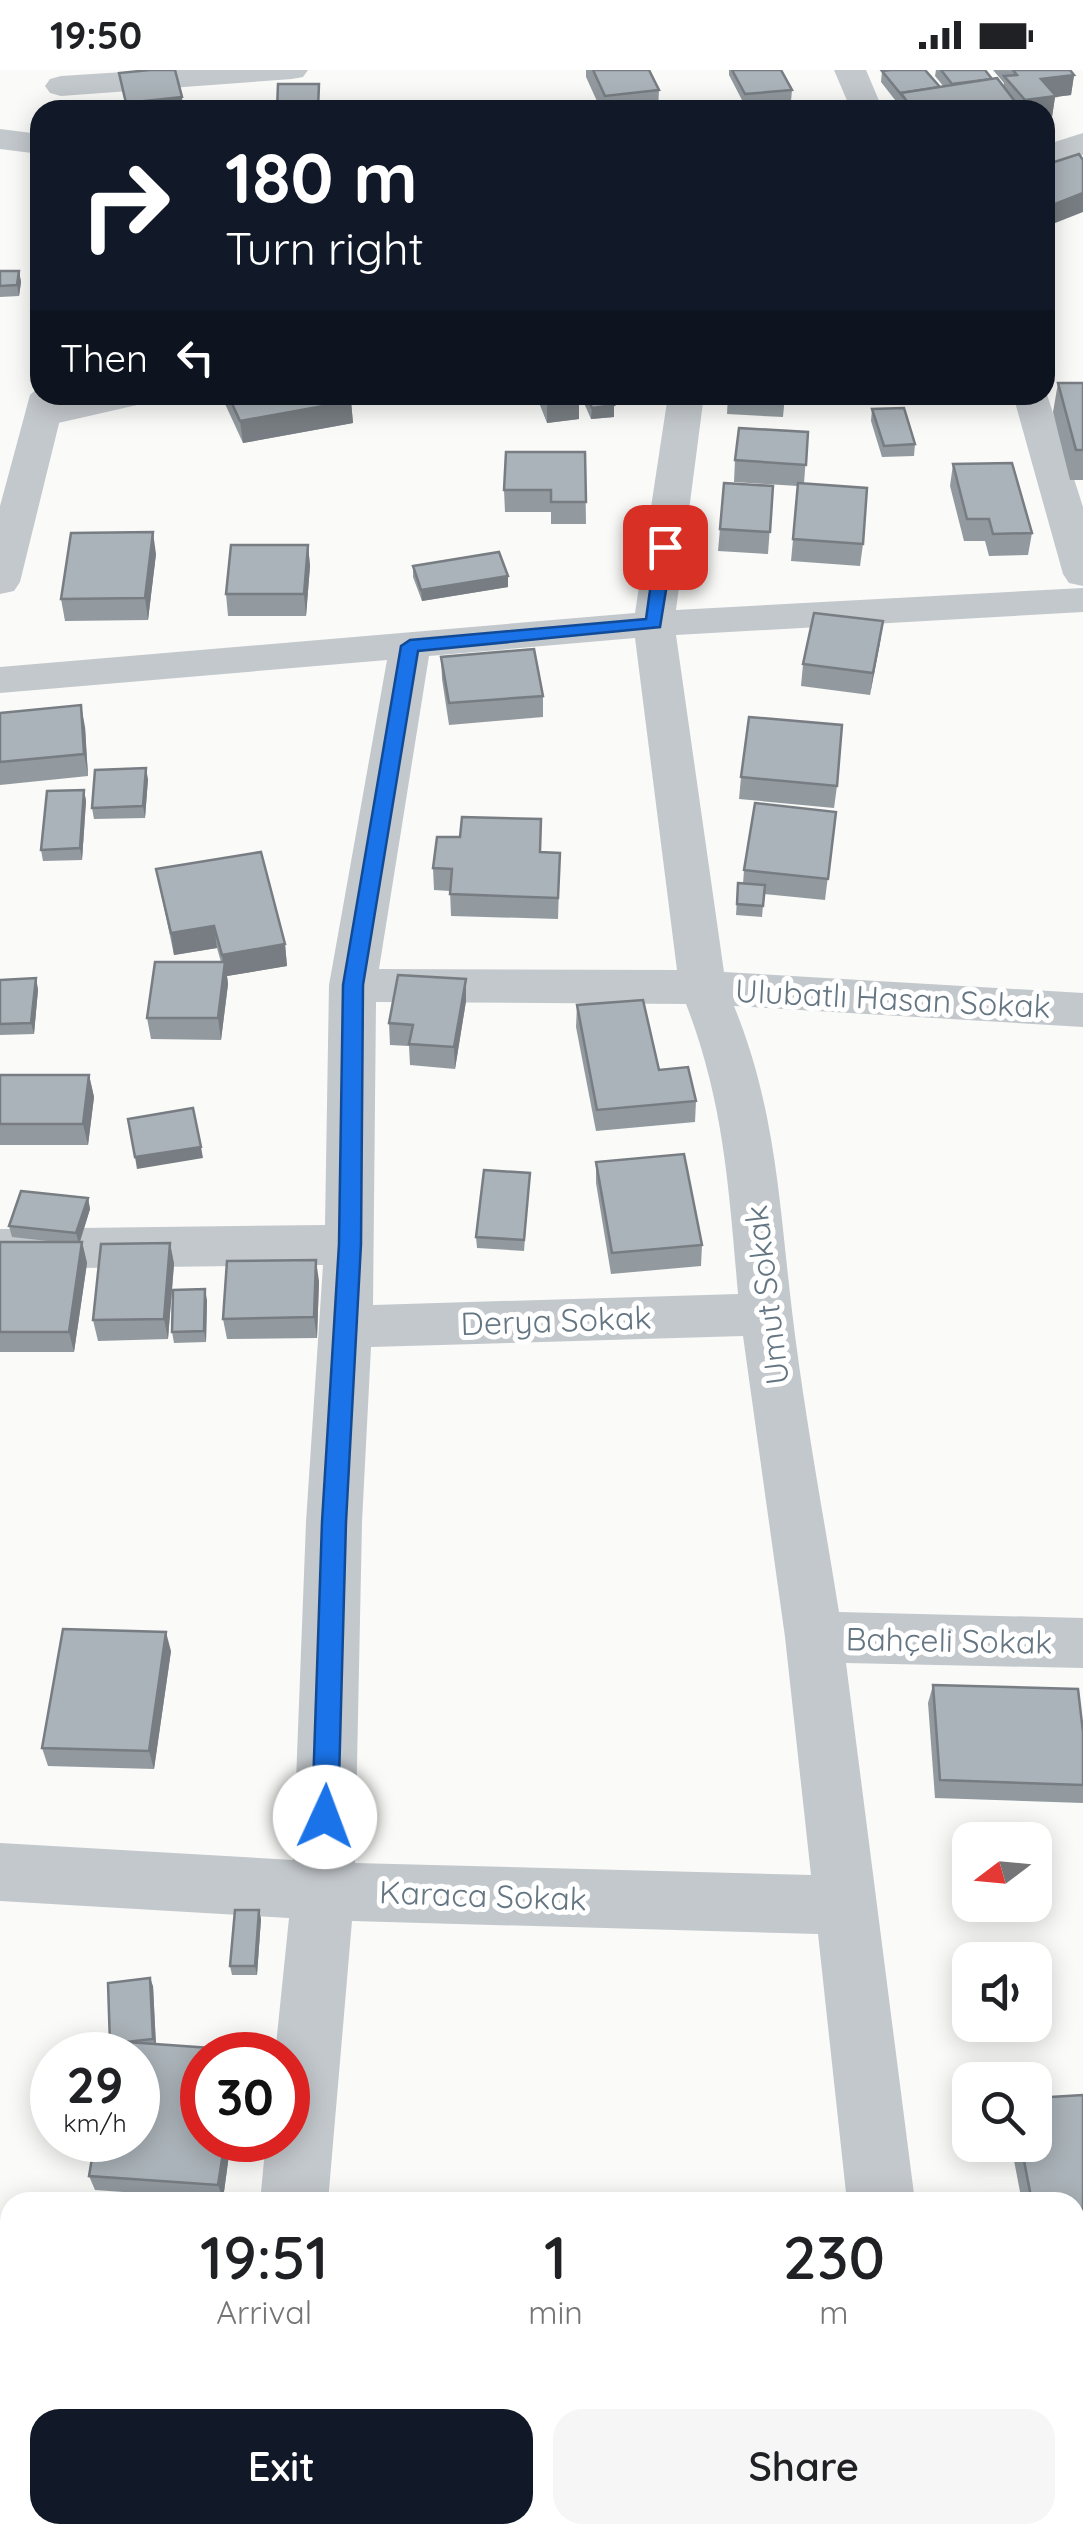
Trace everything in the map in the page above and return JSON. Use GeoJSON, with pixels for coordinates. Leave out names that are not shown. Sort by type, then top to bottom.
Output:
{"type":"FeatureCollection","features":[{"type":"Feature","properties":{"kind":"street"},"geometry":{"type":"LineString","coordinates":[[61,88],[292,70]]}},
{"type":"Feature","properties":{"kind":"street"},"geometry":{"type":"LineString","coordinates":[[850,70],[862,100]]}},
{"type":"Feature","properties":{"kind":"street"},"geometry":{"type":"LineString","coordinates":[[0,139],[30,143]]}},
{"type":"Feature","properties":{"kind":"street"},"geometry":{"type":"LineString","coordinates":[[1055,153],[1083,142]]}},
{"type":"Feature","properties":{"kind":"street"},"geometry":{"type":"LineString","coordinates":[[0,582],[46,405]]}},
{"type":"Feature","properties":{"kind":"street","name":"Umut Sokak"},"geometry":{"type":"LineString","coordinates":[[685,405],[654,624],[703,987],[732,1060],[748,1139],[766,1314],[814,1637],[879,2192]]}},
{"type":"Feature","properties":{"kind":"street"},"geometry":{"type":"LineString","coordinates":[[1034,405],[1083,574]]}},
{"type":"Feature","properties":{"kind":"street"},"geometry":{"type":"LineString","coordinates":[[0,680],[654,624],[1083,600]]}},
{"type":"Feature","properties":{"kind":"street"},"geometry":{"type":"LineString","coordinates":[[295,2192],[323,1891],[334,1522],[350,1244],[353,985],[410,646]]}},
{"type":"Feature","properties":{"kind":"street","name":"Ulubatlı Hasan Sokak"},"geometry":{"type":"LineString","coordinates":[[353,985],[703,987],[1083,1010]]}},
{"type":"Feature","properties":{"kind":"street"},"geometry":{"type":"LineString","coordinates":[[0,1249],[350,1244]]}},
{"type":"Feature","properties":{"kind":"street","name":"Derya Sokak"},"geometry":{"type":"LineString","coordinates":[[346,1327],[766,1314]]}},
{"type":"Feature","properties":{"kind":"street","name":"Bahçeli Sokak"},"geometry":{"type":"LineString","coordinates":[[814,1637],[1083,1642]]}},
{"type":"Feature","properties":{"kind":"street","name":"Karaca Sokak"},"geometry":{"type":"LineString","coordinates":[[0,1872],[323,1891],[846,1906]]}},
{"type":"Feature","properties":{"kind":"building"},"geometry":{"type":"Polygon","coordinates":[[[175,70],[182,97],[125,100],[119,73],[175,70]]]}},
{"type":"Feature","properties":{"kind":"building"},"geometry":{"type":"Polygon","coordinates":[[[593,70],[649,70],[659,90],[605,96],[593,70]]]}},
{"type":"Feature","properties":{"kind":"building"},"geometry":{"type":"Polygon","coordinates":[[[732,70],[781,70],[792,90],[745,94],[732,70]]]}},
{"type":"Feature","properties":{"kind":"building"},"geometry":{"type":"Polygon","coordinates":[[[925,70],[940,87],[901,93],[904,98],[882,71],[925,70]]]}},
{"type":"Feature","properties":{"kind":"building"},"geometry":{"type":"Polygon","coordinates":[[[941,70],[985,70],[992,79],[952,84],[941,70]]]}},
{"type":"Feature","properties":{"kind":"building"},"geometry":{"type":"Polygon","coordinates":[[[1013,70],[1070,70],[1074,75],[1041,79],[1056,96],[1025,100],[1004,76],[1017,75],[1013,70]]]}},
{"type":"Feature","properties":{"kind":"building"},"geometry":{"type":"Polygon","coordinates":[[[997,78],[1014,100],[906,100],[901,93],[997,78]]]}},
{"type":"Feature","properties":{"kind":"building"},"geometry":{"type":"Polygon","coordinates":[[[278,84],[319,84],[318,100],[277,100],[278,84]]]}},
{"type":"Feature","properties":{"kind":"building"},"geometry":{"type":"Polygon","coordinates":[[[1079,154],[1083,160],[1083,193],[1055,204],[1055,162],[1079,154]]]}},
{"type":"Feature","properties":{"kind":"building"},"geometry":{"type":"Polygon","coordinates":[[[0,271],[19,271],[17,285],[0,286],[0,271]]]}},
{"type":"Feature","properties":{"kind":"building"},"geometry":{"type":"Polygon","coordinates":[[[1058,383],[1083,383],[1083,450],[1076,450],[1058,383]]]}},
{"type":"Feature","properties":{"kind":"building"},"geometry":{"type":"Polygon","coordinates":[[[233,405],[329,405],[240,421],[233,405]]]}},
{"type":"Feature","properties":{"kind":"building"},"geometry":{"type":"Polygon","coordinates":[[[904,408],[915,444],[884,446],[872,409],[904,408]]]}},
{"type":"Feature","properties":{"kind":"building"},"geometry":{"type":"Polygon","coordinates":[[[739,428],[808,432],[806,465],[735,460],[739,428]]]}},
{"type":"Feature","properties":{"kind":"building"},"geometry":{"type":"Polygon","coordinates":[[[506,452],[585,452],[586,502],[551,502],[551,490],[504,490],[506,452]]]}},
{"type":"Feature","properties":{"kind":"building"},"geometry":{"type":"Polygon","coordinates":[[[1012,463],[1032,533],[993,534],[989,519],[967,519],[953,464],[1012,463]]]}},
{"type":"Feature","properties":{"kind":"building"},"geometry":{"type":"Polygon","coordinates":[[[724,483],[773,486],[770,532],[720,529],[724,483]]]}},
{"type":"Feature","properties":{"kind":"building"},"geometry":{"type":"Polygon","coordinates":[[[798,483],[867,488],[863,544],[793,539],[798,483]]]}},
{"type":"Feature","properties":{"kind":"building"},"geometry":{"type":"Polygon","coordinates":[[[153,532],[145,598],[61,599],[71,533],[153,532]]]}},
{"type":"Feature","properties":{"kind":"building"},"geometry":{"type":"Polygon","coordinates":[[[231,545],[308,545],[304,594],[226,594],[231,545]]]}},
{"type":"Feature","properties":{"kind":"building"},"geometry":{"type":"Polygon","coordinates":[[[499,552],[508,576],[421,590],[413,566],[499,552]]]}},
{"type":"Feature","properties":{"kind":"building"},"geometry":{"type":"Polygon","coordinates":[[[814,613],[883,621],[873,673],[803,664],[814,613]]]}},
{"type":"Feature","properties":{"kind":"building"},"geometry":{"type":"Polygon","coordinates":[[[534,649],[543,696],[449,703],[441,657],[534,649]]]}},
{"type":"Feature","properties":{"kind":"building"},"geometry":{"type":"Polygon","coordinates":[[[81,705],[84,754],[0,762],[0,713],[81,705]]]}},
{"type":"Feature","properties":{"kind":"building"},"geometry":{"type":"Polygon","coordinates":[[[749,717],[842,725],[837,786],[741,777],[749,717]]]}},
{"type":"Feature","properties":{"kind":"building"},"geometry":{"type":"Polygon","coordinates":[[[146,768],[143,806],[92,808],[95,770],[146,768]]]}},
{"type":"Feature","properties":{"kind":"building"},"geometry":{"type":"Polygon","coordinates":[[[84,790],[80,848],[41,850],[47,791],[84,790]]]}},
{"type":"Feature","properties":{"kind":"building"},"geometry":{"type":"Polygon","coordinates":[[[755,803],[836,812],[828,879],[744,870],[755,803]]]}},
{"type":"Feature","properties":{"kind":"building"},"geometry":{"type":"Polygon","coordinates":[[[462,817],[541,819],[540,852],[560,853],[558,898],[450,894],[452,869],[433,868],[437,837],[460,837],[462,817]]]}},
{"type":"Feature","properties":{"kind":"building"},"geometry":{"type":"Polygon","coordinates":[[[261,852],[285,944],[222,955],[214,926],[171,933],[156,869],[261,852]]]}},
{"type":"Feature","properties":{"kind":"building"},"geometry":{"type":"Polygon","coordinates":[[[738,883],[765,885],[763,906],[737,904],[738,883]]]}},
{"type":"Feature","properties":{"kind":"building"},"geometry":{"type":"Polygon","coordinates":[[[155,962],[225,962],[218,1018],[147,1018],[155,962]]]}},
{"type":"Feature","properties":{"kind":"building"},"geometry":{"type":"Polygon","coordinates":[[[398,975],[466,979],[454,1047],[409,1044],[413,1025],[389,1023],[398,975]]]}},
{"type":"Feature","properties":{"kind":"building"},"geometry":{"type":"Polygon","coordinates":[[[36,978],[31,1023],[0,1024],[0,980],[36,978]]]}},
{"type":"Feature","properties":{"kind":"building"},"geometry":{"type":"Polygon","coordinates":[[[643,1000],[659,1070],[688,1067],[696,1101],[597,1110],[577,1005],[643,1000]]]}},
{"type":"Feature","properties":{"kind":"building"},"geometry":{"type":"Polygon","coordinates":[[[0,1075],[89,1075],[83,1124],[0,1124],[0,1075]]]}},
{"type":"Feature","properties":{"kind":"building"},"geometry":{"type":"Polygon","coordinates":[[[193,1108],[201,1147],[135,1157],[128,1119],[193,1108]]]}},
{"type":"Feature","properties":{"kind":"building"},"geometry":{"type":"Polygon","coordinates":[[[684,1154],[702,1245],[612,1253],[596,1162],[684,1154]]]}},
{"type":"Feature","properties":{"kind":"building"},"geometry":{"type":"Polygon","coordinates":[[[484,1170],[530,1173],[524,1240],[476,1237],[484,1170]]]}},
{"type":"Feature","properties":{"kind":"building"},"geometry":{"type":"Polygon","coordinates":[[[21,1191],[88,1198],[76,1233],[9,1226],[21,1191]]]}},
{"type":"Feature","properties":{"kind":"building"},"geometry":{"type":"Polygon","coordinates":[[[0,1242],[82,1242],[69,1332],[0,1332],[0,1242]]]}},
{"type":"Feature","properties":{"kind":"building"},"geometry":{"type":"Polygon","coordinates":[[[170,1243],[164,1319],[93,1320],[101,1244],[170,1243]]]}},
{"type":"Feature","properties":{"kind":"building"},"geometry":{"type":"Polygon","coordinates":[[[316,1260],[314,1317],[223,1319],[227,1261],[316,1260]]]}},
{"type":"Feature","properties":{"kind":"building"},"geometry":{"type":"Polygon","coordinates":[[[205,1289],[204,1331],[172,1332],[173,1290],[205,1289]]]}},
{"type":"Feature","properties":{"kind":"building"},"geometry":{"type":"Polygon","coordinates":[[[63,1629],[166,1632],[149,1751],[42,1748],[63,1629]]]}},
{"type":"Feature","properties":{"kind":"building"},"geometry":{"type":"Polygon","coordinates":[[[933,1685],[1078,1689],[1083,1785],[940,1780],[933,1685]]]}},
{"type":"Feature","properties":{"kind":"building"},"geometry":{"type":"Polygon","coordinates":[[[235,1910],[259,1910],[255,1966],[230,1966],[235,1910]]]}},
{"type":"Feature","properties":{"kind":"building"},"geometry":{"type":"Polygon","coordinates":[[[150,1978],[153,2032],[110,2032],[108,1983],[150,1978]]]}},
{"type":"Feature","properties":{"kind":"building"},"geometry":{"type":"Polygon","coordinates":[[[160,2044],[180,2046],[180,2162],[222,2162],[218,2185],[89,2176],[91,2162],[160,2162],[160,2044]]]}},
{"type":"Feature","properties":{"kind":"building"},"geometry":{"type":"Polygon","coordinates":[[[1083,2095],[1083,2192],[1030,2192],[1024,2162],[1052,2162],[1052,2097],[1083,2095]]]}},
{"type":"Feature","properties":{"kind":"route"},"geometry":{"type":"LineString","coordinates":[[325,1817],[334,1522],[350,1244],[353,985],[410,646],[654,624],[665,547]]}}]}
